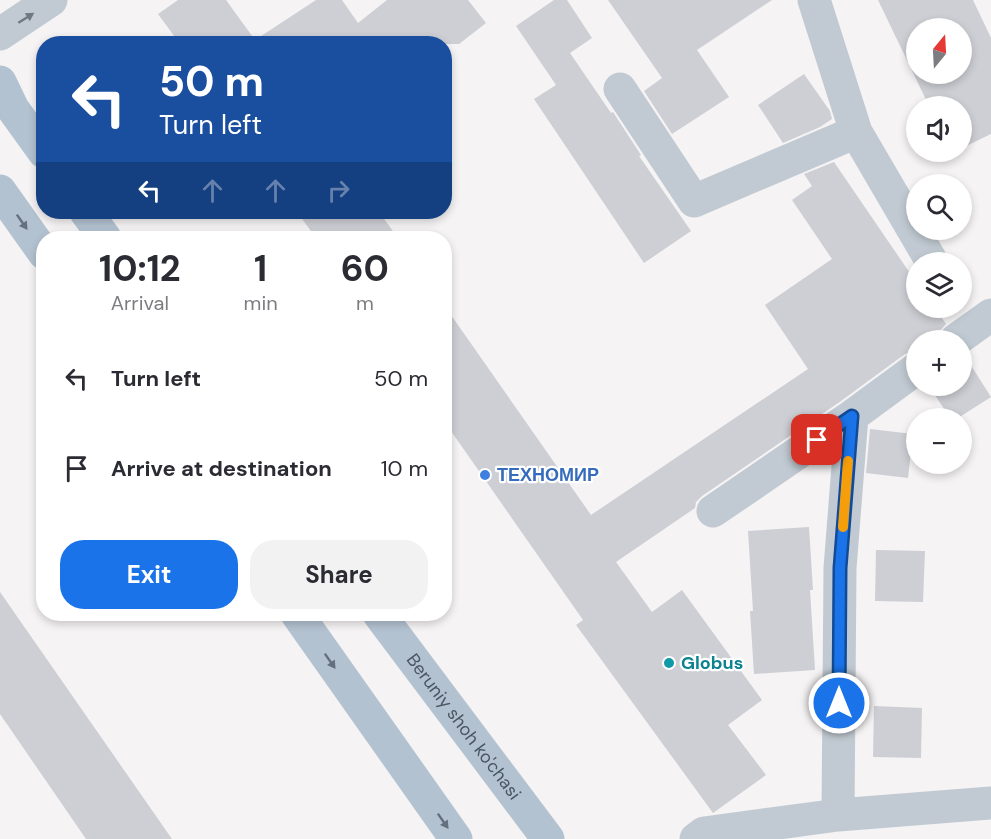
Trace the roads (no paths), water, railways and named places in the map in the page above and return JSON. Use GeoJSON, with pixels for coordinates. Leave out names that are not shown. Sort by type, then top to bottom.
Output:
{"type":"FeatureCollection","features":[{"type":"Feature","properties":{"kind":"main road"},"geometry":{"type":"LineString","coordinates":[[4,102],[36,142]]}},
{"type":"Feature","properties":{"kind":"main road"},"geometry":{"type":"LineString","coordinates":[[0,191],[36,242]]}},
{"type":"Feature","properties":{"kind":"main road"},"geometry":{"type":"LineString","coordinates":[[302,621],[456,839]]}},
{"type":"Feature","properties":{"kind":"main road","name":"Beruniy shoh ko'chasi"},"geometry":{"type":"LineString","coordinates":[[384,621],[548,839]]}},
{"type":"Feature","properties":{"kind":"street"},"geometry":{"type":"LineString","coordinates":[[0,34],[51,0]]}},
{"type":"Feature","properties":{"kind":"street"},"geometry":{"type":"LineString","coordinates":[[814,0],[856,132],[926,252]]}},
{"type":"Feature","properties":{"kind":"street"},"geometry":{"type":"LineString","coordinates":[[620,89],[693,201],[856,132]]}},
{"type":"Feature","properties":{"kind":"street"},"geometry":{"type":"LineString","coordinates":[[713,511],[906,376]]}},
{"type":"Feature","properties":{"kind":"street"},"geometry":{"type":"LineString","coordinates":[[838,815],[840,568],[852,416]]}},
{"type":"Feature","properties":{"kind":"street"},"geometry":{"type":"LineString","coordinates":[[696,839],[704,833],[838,815],[991,803]]}},
{"type":"Feature","properties":{"kind":"place","name":"ТЕХНОМИР"},"geometry":{"type":"Point","coordinates":[485,475]}},
{"type":"Feature","properties":{"kind":"place","name":"Globus"},"geometry":{"type":"Point","coordinates":[669,663]}}]}
